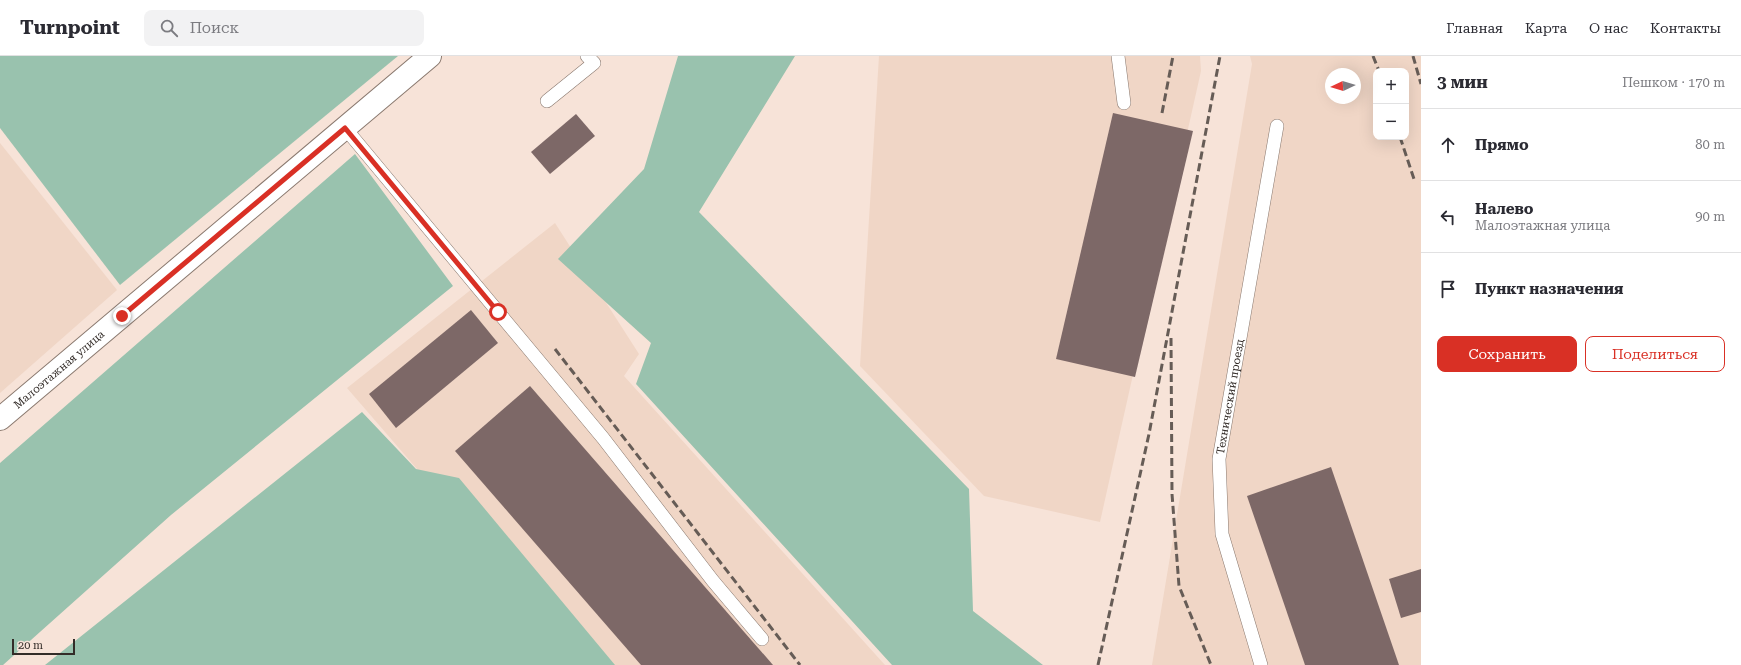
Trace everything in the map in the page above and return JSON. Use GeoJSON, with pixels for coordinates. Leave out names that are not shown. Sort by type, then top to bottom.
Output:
{"type":"FeatureCollection","features":[{"type":"Feature","properties":{"kind":"street","name":"Малоэтажная улица"},"geometry":{"type":"LineString","coordinates":[[0,419],[430,56]]}},
{"type":"Feature","properties":{"kind":"lane"},"geometry":{"type":"LineString","coordinates":[[547,101],[594,63],[587,56]]}},
{"type":"Feature","properties":{"kind":"lane"},"geometry":{"type":"LineString","coordinates":[[1118,56],[1124,103]]}},
{"type":"Feature","properties":{"kind":"lane","name":"Технический проезд"},"geometry":{"type":"LineString","coordinates":[[1261,665],[1222,534],[1219,459],[1277,126]]}},
{"type":"Feature","properties":{"kind":"lane"},"geometry":{"type":"LineString","coordinates":[[345,128],[603,438],[713,581],[762,639]]}},
{"type":"Feature","properties":{"kind":"shaded area"},"geometry":{"type":"Polygon","coordinates":[[[879,56],[1200,56],[1201,71],[1100,522],[984,496],[860,366],[879,56]]]}},
{"type":"Feature","properties":{"kind":"shaded area"},"geometry":{"type":"Polygon","coordinates":[[[1250,56],[1421,56],[1421,665],[1152,665],[1252,64],[1250,56]]]}},
{"type":"Feature","properties":{"kind":"shaded area"},"geometry":{"type":"Polygon","coordinates":[[[0,143],[117,290],[0,393],[0,143]]]}},
{"type":"Feature","properties":{"kind":"shaded area"},"geometry":{"type":"Polygon","coordinates":[[[555,223],[639,354],[624,376],[885,665],[602,665],[436,491],[347,388],[555,223]]]}},
{"type":"Feature","properties":{"kind":"green space"},"geometry":{"type":"Polygon","coordinates":[[[0,56],[398,56],[120,285],[0,128],[0,56]]]}},
{"type":"Feature","properties":{"kind":"green space"},"geometry":{"type":"Polygon","coordinates":[[[678,56],[795,56],[699,212],[969,489],[973,611],[1043,665],[892,665],[636,384],[651,343],[558,259],[644,169],[678,56]]]}},
{"type":"Feature","properties":{"kind":"green space"},"geometry":{"type":"Polygon","coordinates":[[[355,154],[453,286],[171,515],[3,665],[0,665],[0,463],[355,154]]]}},
{"type":"Feature","properties":{"kind":"green space"},"geometry":{"type":"Polygon","coordinates":[[[362,412],[416,469],[459,478],[615,665],[45,665],[362,412]]]}},
{"type":"Feature","properties":{"kind":"building"},"geometry":{"type":"Polygon","coordinates":[[[1113,113],[1193,131],[1135,377],[1056,359],[1113,113]]]}},
{"type":"Feature","properties":{"kind":"building"},"geometry":{"type":"Polygon","coordinates":[[[576,114],[595,136],[550,174],[531,152],[576,114]]]}},
{"type":"Feature","properties":{"kind":"building"},"geometry":{"type":"Polygon","coordinates":[[[471,310],[498,343],[396,428],[369,394],[471,310]]]}},
{"type":"Feature","properties":{"kind":"building"},"geometry":{"type":"Polygon","coordinates":[[[530,386],[773,665],[641,665],[455,451],[530,386]]]}},
{"type":"Feature","properties":{"kind":"building"},"geometry":{"type":"Polygon","coordinates":[[[1331,467],[1399,665],[1305,665],[1247,496],[1331,467]]]}},
{"type":"Feature","properties":{"kind":"building"},"geometry":{"type":"Polygon","coordinates":[[[1421,569],[1421,612],[1401,618],[1389,579],[1421,569]]]}},
{"type":"Feature","properties":{"kind":"railway"},"geometry":{"type":"LineString","coordinates":[[1162,113],[1173,56]]}},
{"type":"Feature","properties":{"kind":"railway"},"geometry":{"type":"LineString","coordinates":[[1098,665],[1149,434],[1220,56]]}},
{"type":"Feature","properties":{"kind":"railway"},"geometry":{"type":"LineString","coordinates":[[1373,56],[1378,68]]}},
{"type":"Feature","properties":{"kind":"railway"},"geometry":{"type":"LineString","coordinates":[[1413,56],[1421,84]]}},
{"type":"Feature","properties":{"kind":"railway"},"geometry":{"type":"LineString","coordinates":[[1401,140],[1414,179]]}},
{"type":"Feature","properties":{"kind":"railway"},"geometry":{"type":"LineString","coordinates":[[1171,338],[1172,494],[1179,586],[1211,665]]}},
{"type":"Feature","properties":{"kind":"railway"},"geometry":{"type":"LineString","coordinates":[[555,349],[800,665]]}},
{"type":"Feature","properties":{"kind":"route"},"geometry":{"type":"LineString","coordinates":[[122,316],[345,128],[498,312]]}}]}
